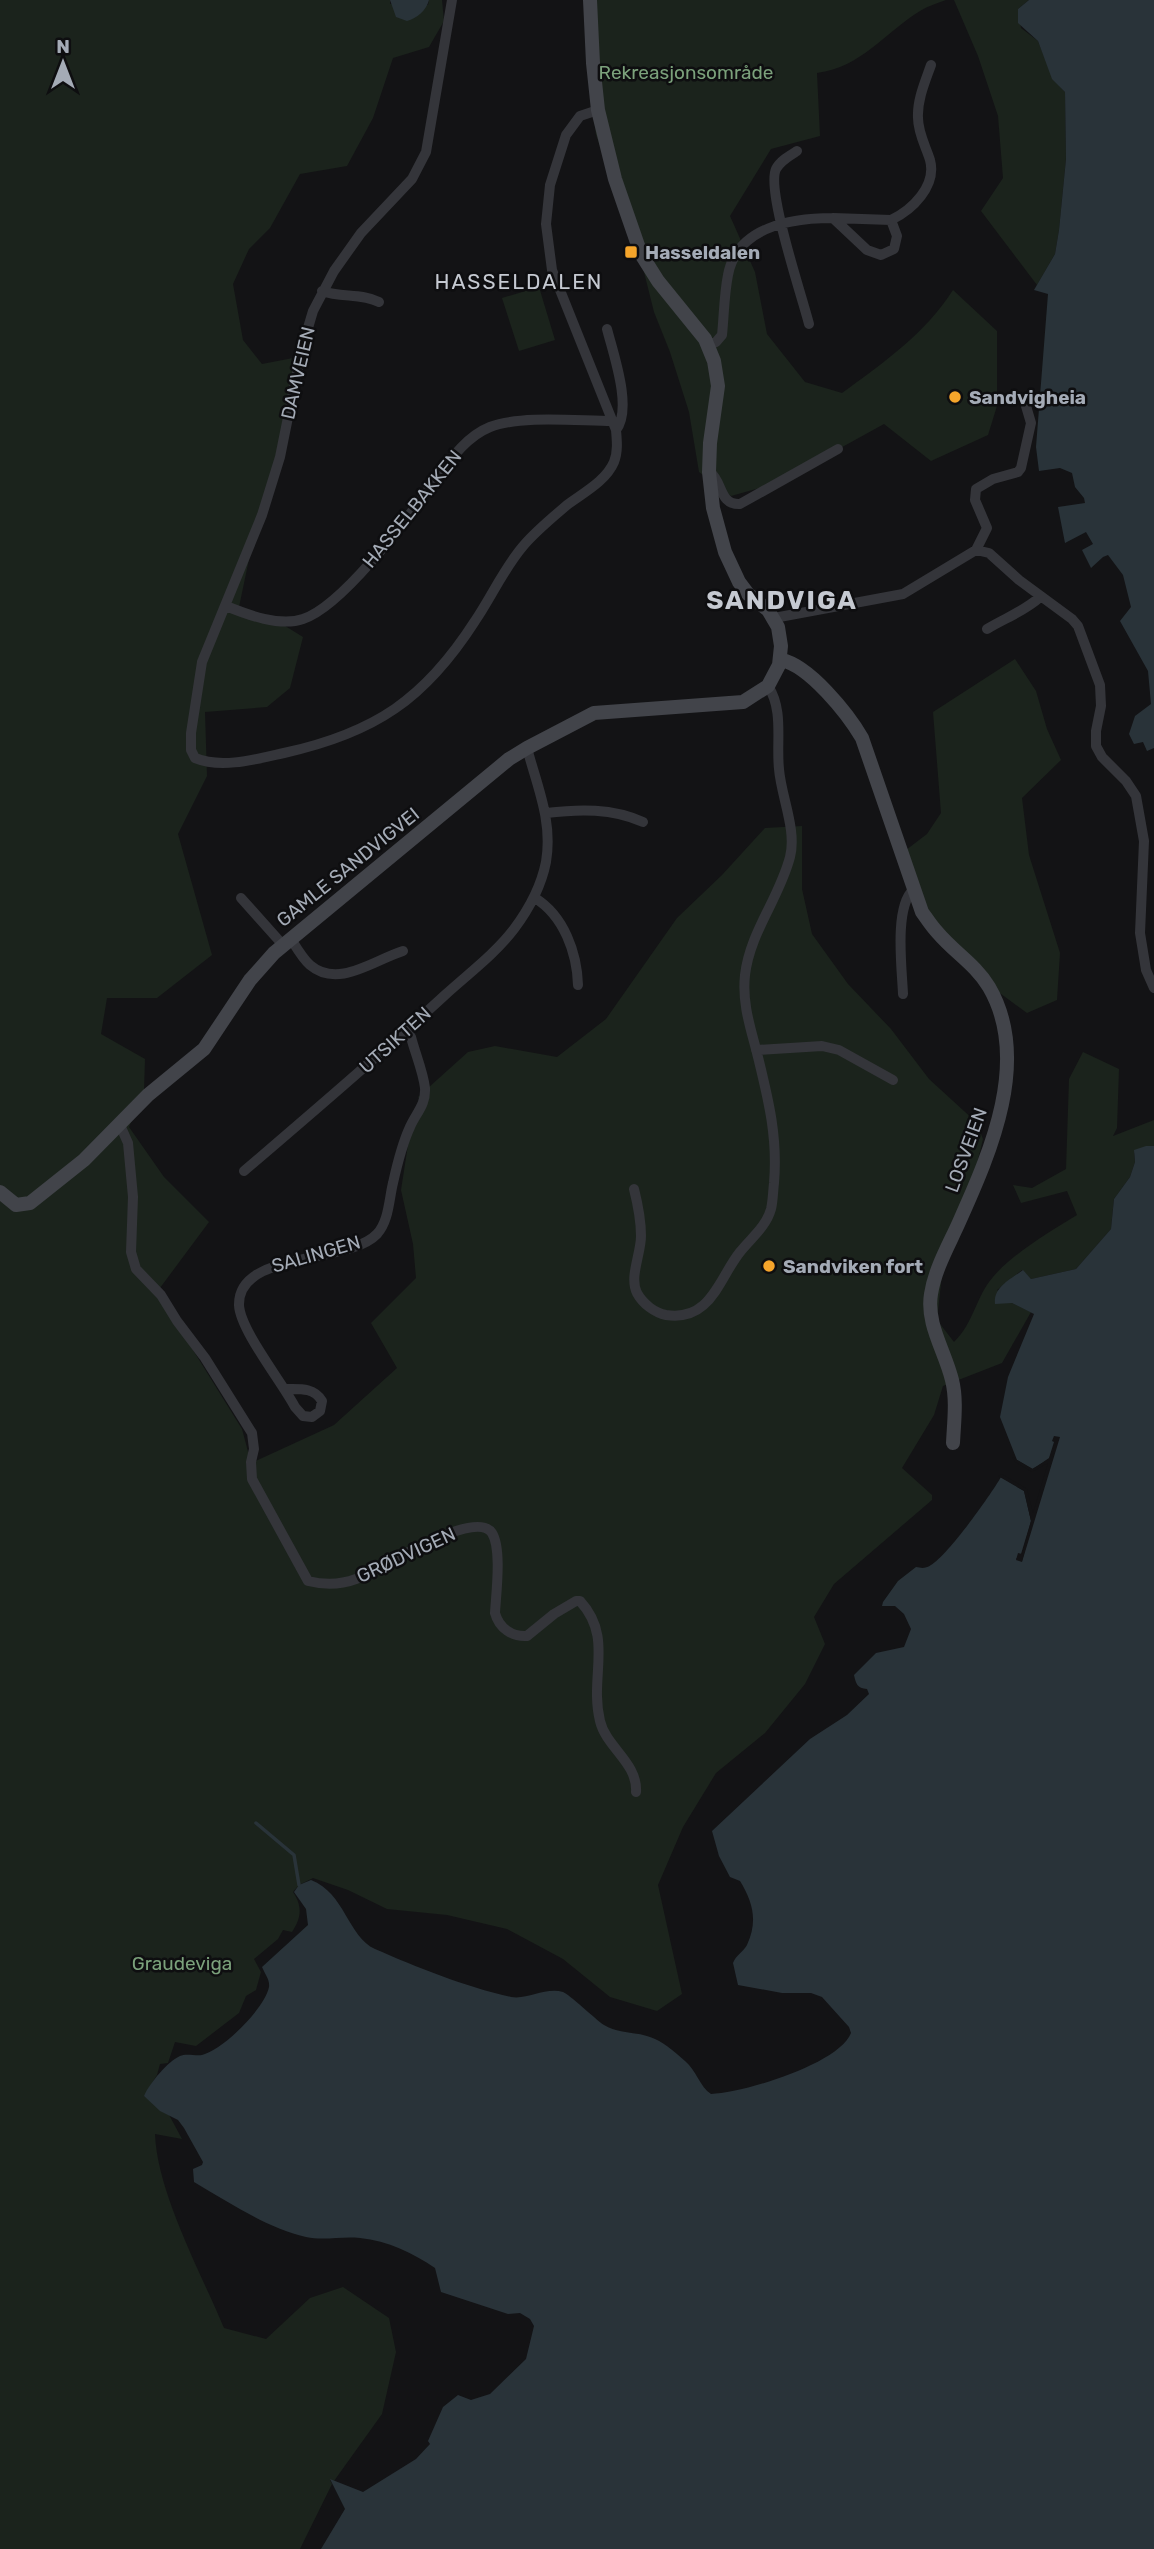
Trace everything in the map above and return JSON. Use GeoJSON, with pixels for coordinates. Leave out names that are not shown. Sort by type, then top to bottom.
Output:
{"type":"FeatureCollection","features":[{"type":"Feature","properties":{"kind":"street","name":"DAMVEIEN"},"geometry":{"type":"LineString","coordinates":[[452,0],[426,152],[412,179],[361,233],[322,291],[313,311],[302,348],[280,457],[262,516],[202,662],[191,750],[195,758],[205,762],[239,761],[307,748],[372,724],[409,700],[445,664],[521,548],[534,534],[598,482],[613,464],[617,447],[614,426]]}},
{"type":"Feature","properties":{"kind":"street"},"geometry":{"type":"LineString","coordinates":[[590,0],[598,110],[619,192],[641,254],[658,281],[708,345],[715,361],[718,386],[709,472],[713,508],[732,568],[748,594],[774,618],[780,637],[781,660],[768,686],[777,709],[779,769],[791,853],[785,875],[750,946],[745,977],[745,1011],[774,1121],[776,1153],[771,1209],[763,1226],[738,1253],[715,1294],[691,1312],[677,1317],[657,1313],[641,1300],[635,1290],[641,1239],[640,1213],[634,1189]]}},
{"type":"Feature","properties":{"kind":"street"},"geometry":{"type":"LineString","coordinates":[[708,345],[716,342],[722,335],[728,274],[735,254],[750,238],[769,228],[810,218],[891,220],[905,213],[918,200],[932,173],[918,118],[922,92],[931,65]]}},
{"type":"Feature","properties":{"kind":"street"},"geometry":{"type":"LineString","coordinates":[[598,110],[580,116],[566,135],[550,185],[545,223],[552,270],[614,426],[621,425],[622,401],[617,366],[607,329]]}},
{"type":"Feature","properties":{"kind":"street"},"geometry":{"type":"LineString","coordinates":[[797,152],[786,157],[776,168],[775,200],[809,324]]}},
{"type":"Feature","properties":{"kind":"street"},"geometry":{"type":"LineString","coordinates":[[833,218],[867,250],[881,255],[894,249],[897,236],[891,220]]}},
{"type":"Feature","properties":{"kind":"street"},"geometry":{"type":"LineString","coordinates":[[322,291],[336,296],[369,297],[379,302]]}},
{"type":"Feature","properties":{"kind":"street"},"geometry":{"type":"LineString","coordinates":[[774,618],[903,594],[976,550],[986,528],[975,500],[976,489],[1021,468],[1031,423],[1026,406]]}},
{"type":"Feature","properties":{"kind":"street","name":"HASSELBAKKEN"},"geometry":{"type":"LineString","coordinates":[[226,606],[244,613],[284,621],[302,619],[323,610],[402,525],[452,457],[469,440],[490,427],[515,421],[614,426]]}},
{"type":"Feature","properties":{"kind":"street"},"geometry":{"type":"LineString","coordinates":[[709,472],[714,475],[724,499],[733,505],[740,504],[838,449]]}},
{"type":"Feature","properties":{"kind":"street"},"geometry":{"type":"LineString","coordinates":[[976,550],[989,553],[1078,626],[1100,685],[1101,706],[1096,746],[1102,757],[1126,781],[1136,796],[1149,841],[1140,933],[1146,971],[1154,989]]}},
{"type":"Feature","properties":{"kind":"street"},"geometry":{"type":"LineString","coordinates":[[987,629],[1030,607],[1040,597]]}},
{"type":"Feature","properties":{"kind":"street","name":"LOSVEIEN"},"geometry":{"type":"LineString","coordinates":[[781,660],[800,669],[838,702],[850,717],[862,738],[912,890],[922,912],[939,934],[962,954],[990,990],[1003,1029],[1007,1066],[1002,1110],[984,1168],[937,1272],[931,1292],[930,1316],[954,1390],[953,1443]]}},
{"type":"Feature","properties":{"kind":"street","name":"GAMLE SANDVIGVEI"},"geometry":{"type":"LineString","coordinates":[[0,1192],[16,1205],[30,1203],[84,1160],[148,1095],[204,1049],[250,980],[287,942],[509,759],[594,713],[734,703],[748,700],[768,686]]}},
{"type":"Feature","properties":{"kind":"street","name":"UTSIKTEN"},"geometry":{"type":"LineString","coordinates":[[244,1171],[407,1032],[498,948],[535,898],[546,863],[548,836],[546,813],[527,748]]}},
{"type":"Feature","properties":{"kind":"street"},"geometry":{"type":"LineString","coordinates":[[546,813],[610,811],[643,822]]}},
{"type":"Feature","properties":{"kind":"street"},"geometry":{"type":"LineString","coordinates":[[903,994],[903,905],[912,890]]}},
{"type":"Feature","properties":{"kind":"street"},"geometry":{"type":"LineString","coordinates":[[241,898],[310,965],[328,975],[362,968],[403,951]]}},
{"type":"Feature","properties":{"kind":"street"},"geometry":{"type":"LineString","coordinates":[[535,898],[555,915],[564,930],[574,955],[578,985]]}},
{"type":"Feature","properties":{"kind":"street","name":"SALINGEN"},"geometry":{"type":"LineString","coordinates":[[285,1389],[242,1321],[239,1303],[247,1282],[262,1270],[341,1251],[361,1244],[377,1234],[387,1217],[393,1183],[410,1126],[423,1106],[425,1088],[411,1037],[407,1032]]}},
{"type":"Feature","properties":{"kind":"street"},"geometry":{"type":"LineString","coordinates":[[756,1050],[822,1046],[839,1050],[893,1080]]}},
{"type":"Feature","properties":{"kind":"street","name":"GRØDVIGEN"},"geometry":{"type":"LineString","coordinates":[[120,1125],[128,1143],[133,1204],[131,1252],[136,1269],[161,1295],[252,1433],[253,1479],[308,1581],[331,1584],[355,1580],[434,1539],[458,1530],[486,1528],[491,1531],[496,1548],[495,1613],[502,1627],[510,1633],[527,1636],[554,1614],[576,1601],[580,1601],[588,1609],[595,1622],[600,1642],[596,1695],[601,1726],[635,1775],[636,1792]]}},
{"type":"Feature","properties":{"kind":"green space","name":"Graudeviga"},"geometry":{"type":"Polygon","coordinates":[[[0,0],[390,0],[390,4],[428,5],[429,0],[442,0],[444,21],[429,47],[393,58],[373,118],[347,166],[300,174],[270,228],[249,249],[233,284],[243,340],[262,364],[293,358],[301,333],[303,334],[302,366],[252,545],[239,607],[282,624],[303,637],[290,688],[267,707],[205,712],[207,776],[178,834],[212,955],[157,998],[107,998],[101,1034],[145,1059],[144,1091],[129,1127],[164,1177],[209,1222],[157,1292],[242,1429],[251,1463],[334,1425],[397,1368],[371,1323],[416,1278],[413,1244],[401,1190],[410,1132],[424,1107],[418,1097],[468,1052],[495,1046],[557,1057],[606,1019],[677,918],[722,875],[765,828],[802,826],[802,889],[812,934],[848,984],[891,1029],[929,1079],[976,1122],[983,1139],[968,1200],[944,1257],[937,1320],[954,1342],[961,1335],[987,1284],[1001,1268],[1032,1243],[1077,1215],[1067,1191],[1021,1203],[1013,1185],[1032,1188],[1066,1169],[1069,1079],[1083,1052],[1119,1069],[1117,1128],[1113,1136],[1154,1120],[1154,1146],[1134,1153],[1135,1162],[1130,1177],[1114,1199],[1111,1229],[1076,1269],[1031,1279],[1022,1270],[997,1290],[1012,1303],[1031,1312],[1002,1363],[943,1386],[934,1415],[902,1468],[932,1495],[932,1500],[834,1584],[814,1617],[825,1644],[805,1684],[765,1733],[716,1773],[683,1827],[658,1885],[682,1994],[657,2011],[610,1997],[563,1959],[507,1929],[447,1915],[387,1909],[348,1890],[313,1878],[299,1885],[293,1892],[300,1912],[292,1932],[283,1930],[278,1939],[254,1959],[261,1972],[256,1990],[246,1996],[239,2013],[196,2046],[175,2042],[168,2063],[160,2064],[157,2075],[144,2096],[167,2111],[182,2139],[155,2134],[163,2181],[224,2328],[266,2339],[310,2298],[343,2287],[389,2318],[396,2352],[382,2414],[334,2481],[330,2480],[332,2484],[300,2549],[0,2549],[0,0]]]}},
{"type":"Feature","properties":{"kind":"green space","name":"Rekreasjonsområde"},"geometry":{"type":"Polygon","coordinates":[[[584,0],[946,0],[920,11],[860,57],[833,70],[817,73],[820,136],[771,149],[730,216],[755,272],[767,334],[805,382],[842,393],[916,334],[953,290],[997,331],[997,406],[988,435],[931,461],[884,424],[777,483],[731,496],[699,472],[689,412],[654,312],[639,252],[596,135],[588,75],[584,0]]]}},
{"type":"Feature","properties":{"kind":"green space"},"geometry":{"type":"Polygon","coordinates":[[[954,0],[1029,0],[1018,9],[1021,28],[1038,41],[1053,79],[1065,92],[1066,159],[1059,230],[1055,254],[1037,285],[981,211],[1003,178],[998,116],[978,56],[954,0]]]}},
{"type":"Feature","properties":{"kind":"green space"},"geometry":{"type":"Polygon","coordinates":[[[539,287],[555,340],[519,351],[502,298],[539,287]]]}},
{"type":"Feature","properties":{"kind":"green space"},"geometry":{"type":"Polygon","coordinates":[[[1015,659],[1036,691],[1047,729],[1061,760],[1022,798],[1029,855],[1060,953],[1057,1000],[1027,1013],[997,991],[923,909],[906,850],[927,834],[941,813],[933,712],[1015,659]]]}},
{"type":"Feature","properties":{"kind":"shaded area"},"geometry":{"type":"Polygon","coordinates":[[[390,0],[429,0],[421,14],[407,21],[396,17],[390,0]]]}},
{"type":"Feature","properties":{"kind":"shaded area"},"geometry":{"type":"Polygon","coordinates":[[[1029,0],[1154,0],[1154,748],[1147,751],[1143,742],[1134,744],[1129,734],[1135,716],[1151,704],[1148,671],[1120,621],[1131,607],[1123,575],[1108,555],[1091,568],[1082,550],[1093,544],[1086,532],[1065,543],[1058,507],[1085,503],[1084,498],[1075,487],[1072,473],[1060,468],[1039,471],[1036,447],[1048,294],[1034,290],[1055,254],[1059,230],[1066,159],[1065,92],[1052,79],[1038,41],[1018,23],[1018,9],[1029,0]]]}},
{"type":"Feature","properties":{"kind":"shaded area"},"geometry":{"type":"Polygon","coordinates":[[[1154,1146],[1154,2549],[321,2549],[345,2509],[330,2479],[363,2492],[416,2459],[430,2444],[428,2441],[443,2407],[458,2395],[471,2400],[490,2394],[526,2359],[534,2326],[530,2319],[520,2313],[508,2314],[441,2292],[435,2268],[400,2248],[360,2238],[313,2238],[291,2233],[248,2214],[194,2182],[193,2169],[203,2162],[178,2120],[160,2111],[144,2096],[146,2091],[159,2073],[175,2059],[182,2055],[211,2052],[242,2027],[260,2006],[269,1987],[262,1967],[308,1925],[306,1909],[294,1892],[299,1885],[311,1880],[332,1895],[358,1935],[375,1949],[442,1976],[511,1997],[550,1991],[563,1992],[604,2025],[649,2037],[667,2046],[689,2065],[711,2094],[745,2088],[788,2075],[810,2066],[843,2044],[851,2033],[849,2027],[822,1997],[811,1993],[782,1993],[738,1985],[733,1963],[747,1945],[752,1928],[752,1912],[740,1881],[730,1877],[719,1856],[712,1831],[810,1739],[847,1715],[869,1694],[867,1689],[858,1685],[854,1675],[876,1653],[904,1647],[911,1629],[904,1614],[895,1606],[882,1606],[883,1602],[898,1581],[916,1567],[925,1568],[931,1565],[948,1550],[1001,1477],[1024,1491],[1031,1521],[1021,1554],[1016,1559],[1022,1561],[1055,1442],[1049,1459],[1032,1469],[1017,1460],[1000,1417],[1008,1377],[1034,1314],[1012,1303],[995,1304],[995,1298],[1004,1284],[1023,1270],[1031,1279],[1076,1269],[1111,1229],[1114,1199],[1130,1177],[1135,1162],[1134,1150],[1154,1146]]]}},
{"type":"Feature","properties":{"kind":"pier"},"geometry":{"type":"Polygon","coordinates":[[[1054,1436],[1060,1437],[1022,1562],[1016,1560],[1018,1553],[1022,1554],[1031,1521],[1024,1491],[998,1476],[1002,1474],[1027,1489],[1033,1513],[1048,1463],[1032,1472],[1015,1462],[1012,1457],[1033,1469],[1049,1458],[1054,1436]]]}},
{"type":"Feature","properties":{"kind":"waterway"},"geometry":{"type":"LineString","coordinates":[[256,1823],[294,1855],[299,1885]]}},
{"type":"Feature","properties":{"kind":"place","name":"Hasseldalen"},"geometry":{"type":"Point","coordinates":[631,252]}},
{"type":"Feature","properties":{"kind":"place","name":"Sandvigheia"},"geometry":{"type":"Point","coordinates":[955,397]}},
{"type":"Feature","properties":{"kind":"place","name":"Sandviken fort"},"geometry":{"type":"Point","coordinates":[769,1266]}},
{"type":"Feature","properties":{"kind":"district","name":"HASSELDALEN"},"geometry":{"type":"Point","coordinates":[519,281]}},
{"type":"Feature","properties":{"kind":"district","name":"SANDVIGA"},"geometry":{"type":"Point","coordinates":[782,600]}}]}
